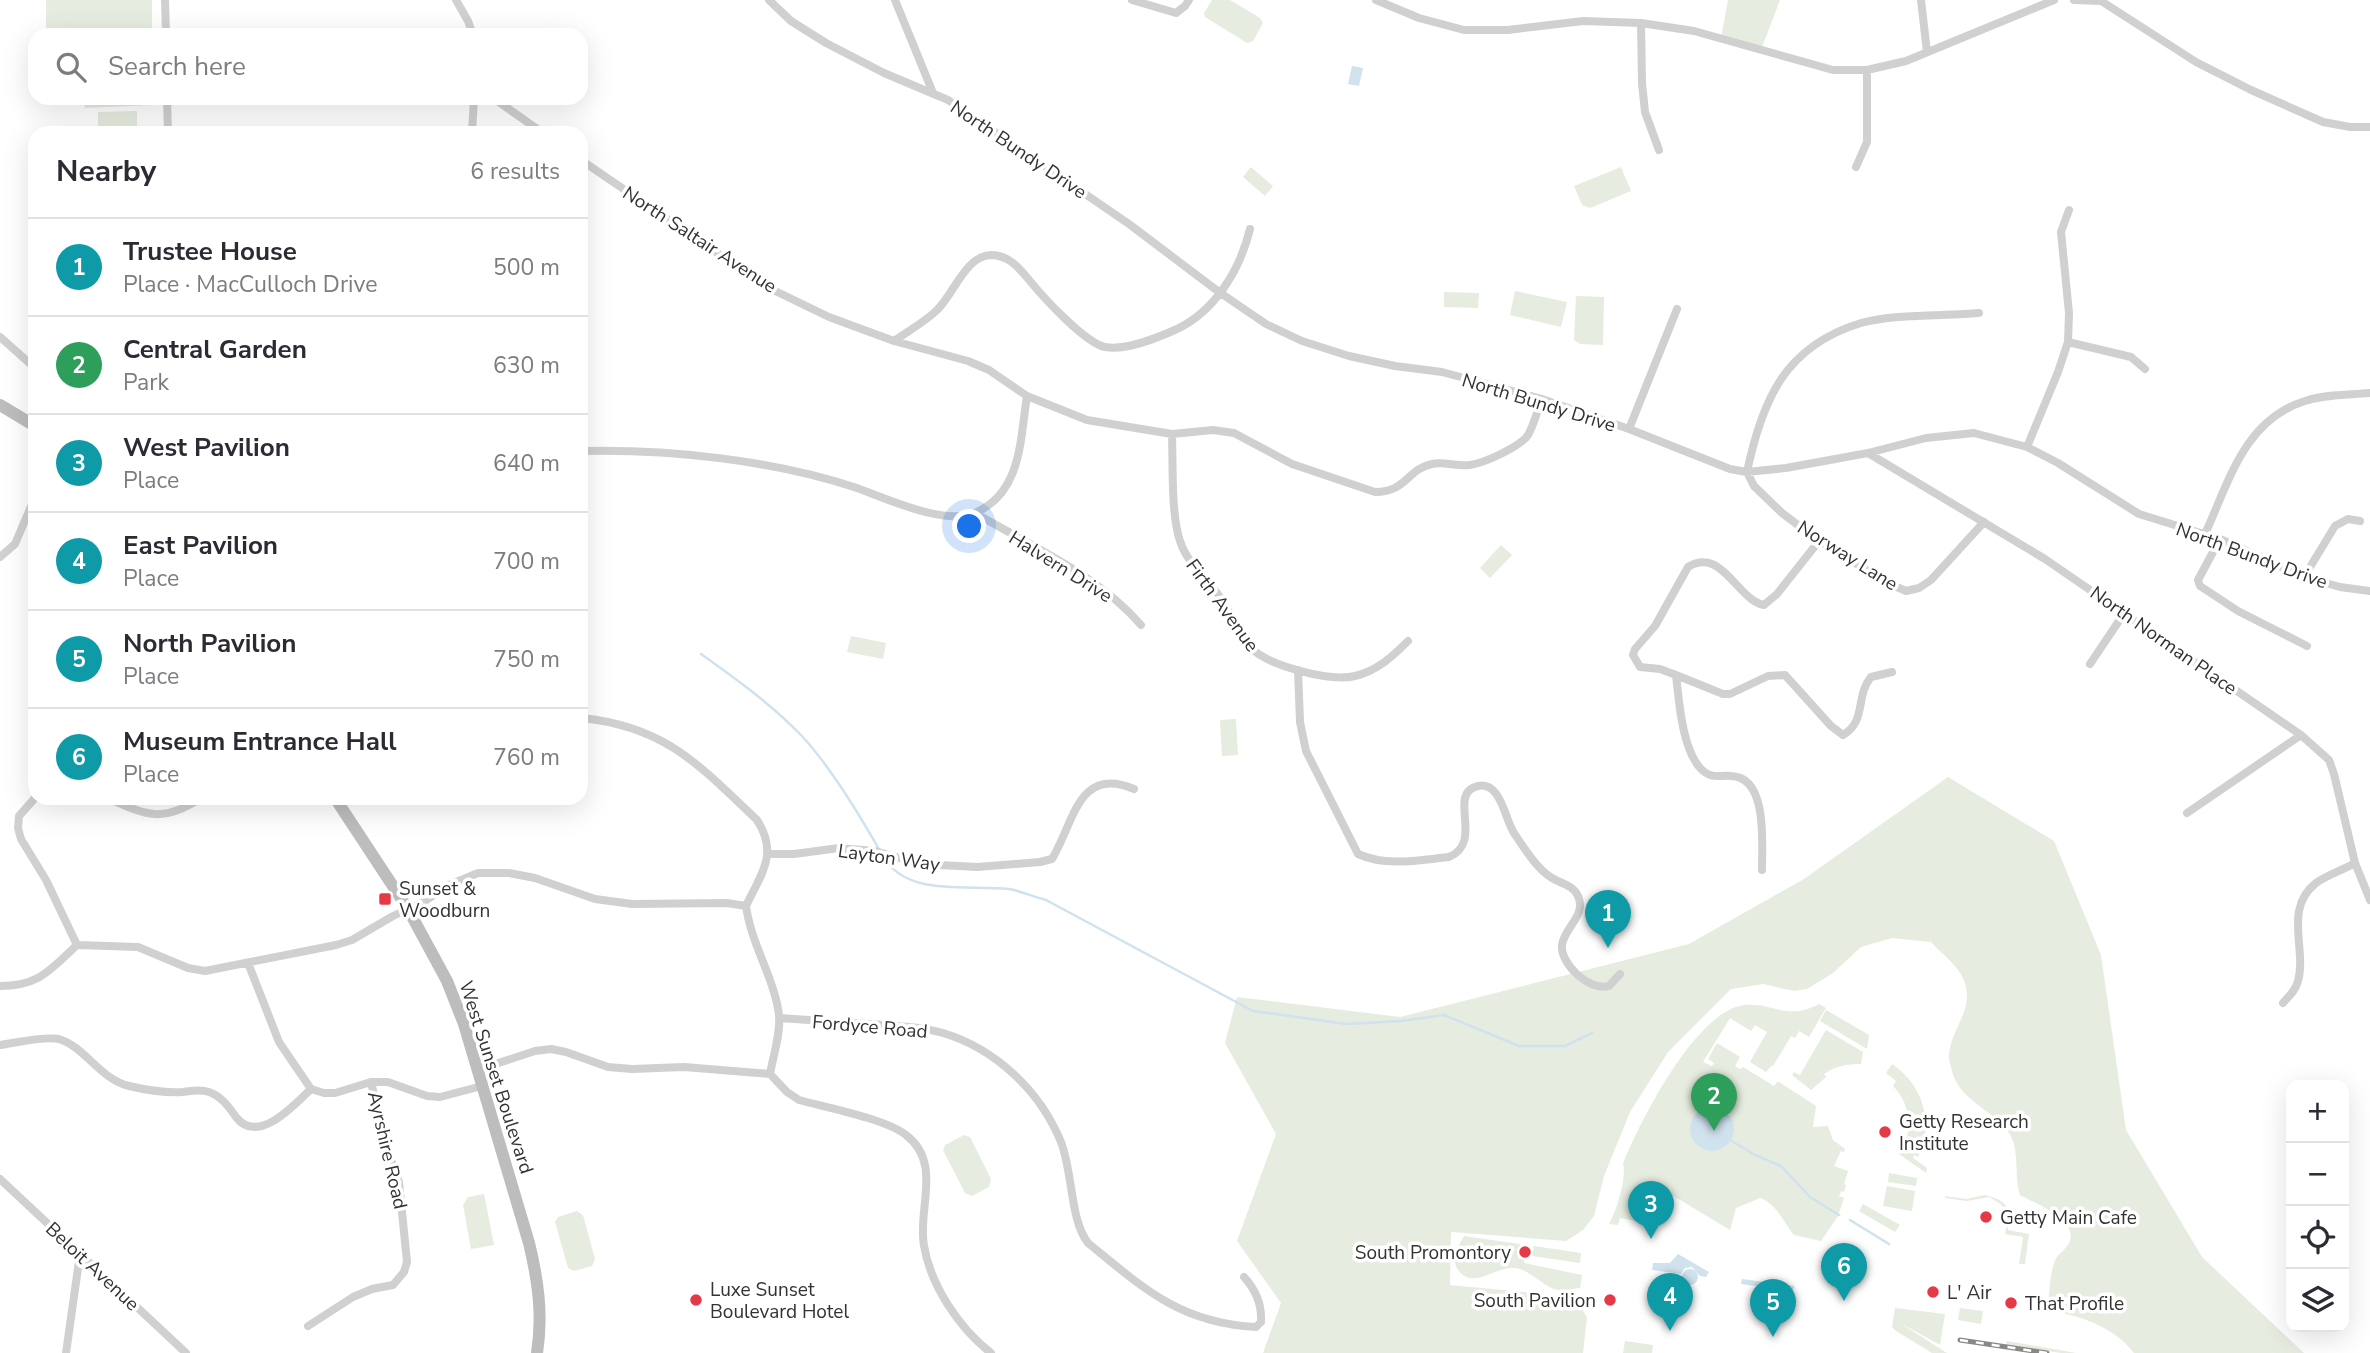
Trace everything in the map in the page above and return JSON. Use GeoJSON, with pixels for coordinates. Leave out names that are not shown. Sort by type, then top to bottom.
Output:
{"type":"FeatureCollection","features":[{"type":"Feature","properties":{"kind":"main road"},"geometry":{"type":"LineString","coordinates":[[0,405],[28,422]]}},
{"type":"Feature","properties":{"kind":"main road","name":"West Sunset Boulevard"},"geometry":{"type":"LineString","coordinates":[[340,805],[408,909],[447,981],[464,1024],[536,1272],[540,1307],[537,1353]]}},
{"type":"Feature","properties":{"kind":"street"},"geometry":{"type":"LineString","coordinates":[[165,0],[166,28]]}},
{"type":"Feature","properties":{"kind":"street"},"geometry":{"type":"LineString","coordinates":[[456,0],[470,28]]}},
{"type":"Feature","properties":{"kind":"street","name":"North Bundy Drive"},"geometry":{"type":"LineString","coordinates":[[769,0],[791,20],[826,43],[884,73],[948,100],[1129,224],[1266,324],[1302,341],[1349,356],[1442,372],[1542,400],[1629,429],[1730,469],[1747,472],[1868,453],[1926,438],[1974,433],[2027,447],[2058,463],[2139,514],[2220,539],[2304,577],[2340,587],[2370,591]]}},
{"type":"Feature","properties":{"kind":"street"},"geometry":{"type":"LineString","coordinates":[[895,0],[933,93]]}},
{"type":"Feature","properties":{"kind":"street"},"geometry":{"type":"LineString","coordinates":[[1132,0],[1176,13],[1189,0]]}},
{"type":"Feature","properties":{"kind":"street"},"geometry":{"type":"LineString","coordinates":[[1376,0],[1419,19],[1464,30],[1508,30],[1583,21],[1641,23],[1694,31],[1833,70],[1867,70],[1906,61],[2054,0]]}},
{"type":"Feature","properties":{"kind":"street"},"geometry":{"type":"LineString","coordinates":[[1921,0],[1927,52]]}},
{"type":"Feature","properties":{"kind":"street"},"geometry":{"type":"LineString","coordinates":[[2074,0],[2101,1],[2196,62],[2323,121],[2350,127],[2370,127]]}},
{"type":"Feature","properties":{"kind":"street"},"geometry":{"type":"LineString","coordinates":[[1641,23],[1645,112],[1659,150]]}},
{"type":"Feature","properties":{"kind":"street"},"geometry":{"type":"LineString","coordinates":[[1856,167],[1867,142],[1867,70]]}},
{"type":"Feature","properties":{"kind":"street"},"geometry":{"type":"LineString","coordinates":[[167,105],[168,126]]}},
{"type":"Feature","properties":{"kind":"street"},"geometry":{"type":"LineString","coordinates":[[472,126],[474,105]]}},
{"type":"Feature","properties":{"kind":"street"},"geometry":{"type":"LineString","coordinates":[[503,105],[533,126]]}},
{"type":"Feature","properties":{"kind":"street","name":"North Saltair Avenue"},"geometry":{"type":"LineString","coordinates":[[588,165],[768,287],[829,317],[894,341],[968,361],[989,370],[1027,396],[1087,419],[1172,434],[1213,430],[1234,433],[1292,464],[1375,492],[1388,492],[1420,469],[1432,464],[1472,465],[1513,447],[1528,434],[1542,400]]}},
{"type":"Feature","properties":{"kind":"street"},"geometry":{"type":"LineString","coordinates":[[2027,447],[2068,342],[2069,313],[2062,232],[2069,210]]}},
{"type":"Feature","properties":{"kind":"street"},"geometry":{"type":"LineString","coordinates":[[894,341],[935,312],[949,299],[964,271],[976,260],[989,255],[1006,258],[1018,267],[1064,317],[1088,338],[1104,347],[1126,346],[1179,328],[1205,310],[1237,268],[1250,229]]}},
{"type":"Feature","properties":{"kind":"street"},"geometry":{"type":"LineString","coordinates":[[1629,429],[1676,309]]}},
{"type":"Feature","properties":{"kind":"street"},"geometry":{"type":"LineString","coordinates":[[1747,472],[1763,411],[1777,384],[1797,359],[1820,342],[1863,323],[1979,313]]}},
{"type":"Feature","properties":{"kind":"street"},"geometry":{"type":"LineString","coordinates":[[0,337],[28,362]]}},
{"type":"Feature","properties":{"kind":"street"},"geometry":{"type":"LineString","coordinates":[[2068,342],[2131,357],[2145,369]]}},
{"type":"Feature","properties":{"kind":"street"},"geometry":{"type":"LineString","coordinates":[[2205,534],[2240,456],[2254,433],[2269,419],[2288,407],[2307,400],[2370,393]]}},
{"type":"Feature","properties":{"kind":"street"},"geometry":{"type":"LineString","coordinates":[[588,451],[670,454],[727,460],[821,478],[939,515],[962,515],[975,513],[993,502],[1003,492],[1014,473],[1027,396]]}},
{"type":"Feature","properties":{"kind":"street","name":"Firth Avenue"},"geometry":{"type":"LineString","coordinates":[[1172,434],[1179,540],[1187,558],[1227,607],[1248,645],[1259,655],[1298,670],[1334,676],[1355,676],[1391,659],[1408,641]]}},
{"type":"Feature","properties":{"kind":"street","name":"North Norman Place"},"geometry":{"type":"LineString","coordinates":[[1868,453],[2045,559],[2301,735],[2329,760],[2355,863],[2370,900]]}},
{"type":"Feature","properties":{"kind":"street","name":"Norway Lane"},"geometry":{"type":"LineString","coordinates":[[1747,472],[1754,486],[1782,513],[1819,541],[1906,591],[1919,588],[1931,580],[1984,522]]}},
{"type":"Feature","properties":{"kind":"street"},"geometry":{"type":"LineString","coordinates":[[0,557],[15,544],[28,513]]}},
{"type":"Feature","properties":{"kind":"street","name":"Halvern Drive"},"geometry":{"type":"LineString","coordinates":[[975,513],[1077,572],[1127,608],[1141,625]]}},
{"type":"Feature","properties":{"kind":"street"},"geometry":{"type":"LineString","coordinates":[[2304,577],[2335,526],[2348,519],[2360,521]]}},
{"type":"Feature","properties":{"kind":"street"},"geometry":{"type":"LineString","coordinates":[[2220,539],[2198,580],[2200,586],[2238,611],[2307,646]]}},
{"type":"Feature","properties":{"kind":"street"},"geometry":{"type":"LineString","coordinates":[[1819,541],[1777,594],[1764,606],[1747,598],[1734,579],[1721,569],[1706,562],[1696,562],[1688,567],[1655,626],[1635,649],[1635,661],[1645,669],[1660,669],[1723,694],[1730,694],[1768,676],[1785,675],[1831,726],[1843,735],[1857,724],[1865,683],[1871,677],[1892,673]]}},
{"type":"Feature","properties":{"kind":"street"},"geometry":{"type":"LineString","coordinates":[[2090,664],[2125,612]]}},
{"type":"Feature","properties":{"kind":"street"},"geometry":{"type":"LineString","coordinates":[[1298,670],[1301,730],[1306,751],[1359,854],[1372,860],[1392,862],[1450,857],[1457,854],[1464,847],[1467,837],[1465,797],[1469,790],[1487,786],[1500,800],[1509,826],[1545,872],[1568,885],[1580,900],[1577,917],[1564,937],[1564,958],[1582,977],[1597,986],[1609,986],[1619,974]]}},
{"type":"Feature","properties":{"kind":"street"},"geometry":{"type":"LineString","coordinates":[[1676,675],[1686,737],[1700,768],[1710,776],[1744,779],[1754,788],[1759,810],[1762,870]]}},
{"type":"Feature","properties":{"kind":"street"},"geometry":{"type":"LineString","coordinates":[[588,719],[625,725],[683,752],[757,820],[765,832],[768,854],[763,874],[746,906],[748,923],[779,1018],[771,1074]]}},
{"type":"Feature","properties":{"kind":"street"},"geometry":{"type":"LineString","coordinates":[[2187,814],[2301,735]]}},
{"type":"Feature","properties":{"kind":"street","name":"Layton Way"},"geometry":{"type":"LineString","coordinates":[[768,854],[794,854],[839,848],[875,851],[920,864],[977,867],[1040,862],[1052,859],[1080,800],[1091,789],[1101,783],[1117,782],[1134,789]]}},
{"type":"Feature","properties":{"kind":"street"},"geometry":{"type":"LineString","coordinates":[[29,805],[19,816],[21,839],[46,880],[77,945]]}},
{"type":"Feature","properties":{"kind":"street"},"geometry":{"type":"LineString","coordinates":[[123,805],[138,812],[163,815],[190,805]]}},
{"type":"Feature","properties":{"kind":"street"},"geometry":{"type":"LineString","coordinates":[[2283,1003],[2293,992],[2298,980],[2298,915],[2305,897],[2316,884],[2355,863]]}},
{"type":"Feature","properties":{"kind":"street"},"geometry":{"type":"LineString","coordinates":[[0,986],[33,982],[77,945],[138,947],[188,968],[205,971],[352,940],[449,885],[478,873],[509,873],[535,878],[595,899],[632,904],[727,903],[746,906]]}},
{"type":"Feature","properties":{"kind":"street"},"geometry":{"type":"LineString","coordinates":[[248,963],[279,1042],[310,1089],[335,1093],[371,1082],[387,1082],[427,1096],[440,1097],[482,1086]]}},
{"type":"Feature","properties":{"kind":"street","name":"Fordyce Road"},"geometry":{"type":"LineString","coordinates":[[779,1018],[911,1027],[944,1034],[983,1051],[1028,1088],[1045,1111],[1069,1164],[1077,1223],[1088,1243],[1144,1289],[1167,1304],[1221,1322],[1256,1327],[1261,1322],[1260,1308],[1253,1286],[1244,1277]]}},
{"type":"Feature","properties":{"kind":"street"},"geometry":{"type":"LineString","coordinates":[[0,1045],[57,1039],[71,1045],[107,1076],[125,1085],[148,1090],[209,1092],[220,1098],[238,1120],[248,1126],[272,1122],[310,1089]]}},
{"type":"Feature","properties":{"kind":"street"},"geometry":{"type":"LineString","coordinates":[[477,1070],[535,1051],[551,1049],[608,1067],[684,1067],[771,1074],[787,1092],[799,1100],[889,1126],[905,1134],[917,1146],[927,1172],[923,1232],[930,1270],[958,1316],[981,1345],[991,1353]]}},
{"type":"Feature","properties":{"kind":"street","name":"Ayrshire Road"},"geometry":{"type":"LineString","coordinates":[[307,1326],[354,1297],[372,1289],[393,1285],[404,1272],[407,1262],[399,1182],[387,1149],[371,1082]]}},
{"type":"Feature","properties":{"kind":"street","name":"Beloit Avenue"},"geometry":{"type":"LineString","coordinates":[[0,1179],[186,1353]]}},
{"type":"Feature","properties":{"kind":"street"},"geometry":{"type":"LineString","coordinates":[[66,1353],[80,1254]]}},
{"type":"Feature","properties":{"kind":"shaded area"},"geometry":{"type":"Polygon","coordinates":[[[46,0],[152,0],[152,28],[46,28],[46,0]]]}},
{"type":"Feature","properties":{"kind":"shaded area"},"geometry":{"type":"Polygon","coordinates":[[[1212,0],[1230,0],[1260,18],[1263,23],[1253,41],[1247,43],[1205,17],[1204,13],[1212,0]]]}},
{"type":"Feature","properties":{"kind":"shaded area"},"geometry":{"type":"Polygon","coordinates":[[[1728,0],[1780,0],[1761,50],[1721,38],[1728,0]]]}},
{"type":"Feature","properties":{"kind":"shaded area"},"geometry":{"type":"Polygon","coordinates":[[[84,105],[152,105],[85,108],[84,105]]]}},
{"type":"Feature","properties":{"kind":"shaded area"},"geometry":{"type":"Polygon","coordinates":[[[137,111],[137,126],[98,126],[98,112],[137,111]]]}},
{"type":"Feature","properties":{"kind":"shaded area"},"geometry":{"type":"Polygon","coordinates":[[[1251,167],[1273,186],[1265,196],[1243,177],[1251,167]]]}},
{"type":"Feature","properties":{"kind":"shaded area"},"geometry":{"type":"Polygon","coordinates":[[[1621,167],[1631,191],[1590,208],[1582,205],[1574,186],[1621,167]]]}},
{"type":"Feature","properties":{"kind":"shaded area"},"geometry":{"type":"Polygon","coordinates":[[[1515,291],[1567,302],[1561,327],[1510,315],[1515,291]]]}},
{"type":"Feature","properties":{"kind":"shaded area"},"geometry":{"type":"Polygon","coordinates":[[[1444,292],[1479,293],[1478,308],[1444,307],[1444,292]]]}},
{"type":"Feature","properties":{"kind":"shaded area"},"geometry":{"type":"Polygon","coordinates":[[[1576,296],[1604,297],[1603,345],[1580,344],[1574,340],[1576,296]]]}},
{"type":"Feature","properties":{"kind":"shaded area"},"geometry":{"type":"Polygon","coordinates":[[[1501,545],[1512,555],[1490,578],[1480,568],[1501,545]]]}},
{"type":"Feature","properties":{"kind":"shaded area"},"geometry":{"type":"Polygon","coordinates":[[[851,636],[886,643],[883,659],[847,652],[851,636]]]}},
{"type":"Feature","properties":{"kind":"shaded area"},"geometry":{"type":"Polygon","coordinates":[[[1236,719],[1238,755],[1222,756],[1220,720],[1236,719]]]}},
{"type":"Feature","properties":{"kind":"shaded area"},"geometry":{"type":"Polygon","coordinates":[[[1948,777],[2054,841],[2101,955],[2126,1130],[2202,1257],[2304,1353],[2134,1353],[2108,1330],[2054,1311],[2048,1302],[2053,1268],[2057,1257],[2069,1244],[2071,1233],[2054,1213],[2020,1195],[2015,1147],[2009,1133],[1968,1097],[1956,1081],[1949,1057],[1950,1045],[1967,999],[1963,978],[1931,942],[1892,938],[1861,947],[1833,973],[1807,989],[1794,991],[1763,984],[1731,989],[1668,1052],[1630,1112],[1604,1176],[1594,1216],[1583,1230],[1566,1241],[1451,1232],[1450,1285],[1574,1297],[1587,1317],[1583,1353],[1263,1353],[1281,1303],[1237,1241],[1276,1134],[1225,1043],[1237,997],[1400,1017],[1689,944],[1804,879],[1948,777]]]}},
{"type":"Feature","properties":{"kind":"shaded area"},"geometry":{"type":"Polygon","coordinates":[[[1819,1004],[1826,1008],[1809,1037],[1799,1031],[1795,1038],[1791,1036],[1773,1066],[1766,1072],[1750,1062],[1767,1032],[1755,1025],[1751,1031],[1730,1018],[1703,1062],[1712,1066],[1714,1063],[1708,1059],[1717,1043],[1740,1057],[1735,1066],[1740,1069],[1743,1067],[1774,1086],[1779,1082],[1816,1106],[1813,1127],[1828,1126],[1833,1140],[1845,1149],[1844,1152],[1841,1151],[1834,1166],[1848,1171],[1844,1192],[1841,1191],[1839,1196],[1844,1198],[1838,1216],[1821,1241],[1794,1235],[1775,1209],[1760,1198],[1736,1208],[1730,1230],[1672,1195],[1668,1195],[1664,1201],[1667,1203],[1661,1214],[1639,1212],[1637,1221],[1620,1218],[1618,1225],[1609,1224],[1620,1195],[1623,1164],[1642,1123],[1672,1071],[1708,1026],[1726,1012],[1745,1005],[1798,1011],[1819,1004]]]}},
{"type":"Feature","properties":{"kind":"shaded area"},"geometry":{"type":"Polygon","coordinates":[[[1826,1010],[1869,1035],[1867,1049],[1820,1021],[1826,1010]]]}},
{"type":"Feature","properties":{"kind":"shaded area"},"geometry":{"type":"Polygon","coordinates":[[[1826,1030],[1863,1052],[1861,1064],[1828,1071],[1824,1074],[1826,1077],[1811,1090],[1792,1075],[1794,1072],[1800,1075],[1826,1030]]]}},
{"type":"Feature","properties":{"kind":"shaded area"},"geometry":{"type":"Polygon","coordinates":[[[1892,1064],[1912,1083],[1923,1106],[1923,1144],[1918,1157],[1914,1155],[1913,1158],[1927,1168],[1926,1173],[1899,1154],[1907,1137],[1908,1119],[1904,1101],[1893,1086],[1896,1081],[1886,1073],[1892,1064]]]}},
{"type":"Feature","properties":{"kind":"shaded area"},"geometry":{"type":"Polygon","coordinates":[[[964,1135],[970,1137],[991,1179],[989,1187],[972,1196],[965,1193],[943,1150],[945,1145],[964,1135]]]}},
{"type":"Feature","properties":{"kind":"shaded area"},"geometry":{"type":"Polygon","coordinates":[[[1889,1173],[1917,1178],[1916,1186],[1888,1182],[1889,1173]]]}},
{"type":"Feature","properties":{"kind":"shaded area"},"geometry":{"type":"Polygon","coordinates":[[[1887,1186],[1915,1191],[1912,1211],[1883,1206],[1887,1186]]]}},
{"type":"Feature","properties":{"kind":"shaded area"},"geometry":{"type":"Polygon","coordinates":[[[484,1194],[494,1245],[471,1249],[463,1205],[468,1197],[484,1194]]]}},
{"type":"Feature","properties":{"kind":"shaded area"},"geometry":{"type":"Polygon","coordinates":[[[1985,1195],[1999,1200],[2006,1207],[2009,1216],[2008,1230],[2029,1234],[2025,1264],[2019,1264],[2023,1237],[2005,1234],[2007,1216],[2001,1204],[1989,1197],[1967,1201],[1945,1198],[1966,1199],[1985,1195]]]}},
{"type":"Feature","properties":{"kind":"shaded area"},"geometry":{"type":"Polygon","coordinates":[[[1863,1204],[1900,1225],[1895,1232],[1859,1211],[1863,1204]]]}},
{"type":"Feature","properties":{"kind":"shaded area"},"geometry":{"type":"Polygon","coordinates":[[[577,1211],[583,1215],[595,1259],[592,1266],[574,1271],[568,1268],[555,1222],[558,1217],[577,1211]]]}},
{"type":"Feature","properties":{"kind":"shaded area"},"geometry":{"type":"Polygon","coordinates":[[[1464,1236],[1520,1244],[1518,1258],[1524,1259],[1524,1263],[1582,1275],[1580,1288],[1558,1290],[1515,1268],[1478,1278],[1465,1276],[1455,1262],[1457,1249],[1464,1236]]]}},
{"type":"Feature","properties":{"kind":"shaded area"},"geometry":{"type":"Polygon","coordinates":[[[1534,1246],[1581,1253],[1580,1263],[1532,1256],[1534,1246]]]}},
{"type":"Feature","properties":{"kind":"shaded area"},"geometry":{"type":"Polygon","coordinates":[[[1895,1308],[1945,1314],[1940,1345],[1900,1323],[1947,1353],[1932,1353],[1896,1331],[1892,1327],[1895,1308]]]}},
{"type":"Feature","properties":{"kind":"shaded area"},"geometry":{"type":"Polygon","coordinates":[[[1960,1308],[1983,1311],[1981,1324],[1958,1320],[1960,1308]]]}},
{"type":"Feature","properties":{"kind":"shaded area"},"geometry":{"type":"Polygon","coordinates":[[[1625,1341],[1653,1345],[1652,1353],[1623,1353],[1625,1341]]]}},
{"type":"Feature","properties":{"kind":"shaded area"},"geometry":{"type":"Polygon","coordinates":[[[2007,1341],[2076,1353],[2006,1345],[2007,1341]]]}},
{"type":"Feature","properties":{"kind":"water"},"geometry":{"type":"Polygon","coordinates":[[[1352,66],[1363,68],[1359,86],[1348,84],[1352,66]]]}},
{"type":"Feature","properties":{"kind":"water"},"geometry":{"type":"Polygon","coordinates":[[[1712,1107],[1721,1108],[1728,1113],[1733,1120],[1733,1138],[1728,1145],[1721,1150],[1712,1151],[1703,1150],[1696,1145],[1691,1138],[1690,1129],[1691,1120],[1696,1113],[1703,1108],[1712,1107]]]}},
{"type":"Feature","properties":{"kind":"water"},"geometry":{"type":"Polygon","coordinates":[[[1678,1254],[1709,1272],[1706,1277],[1700,1276],[1692,1267],[1685,1268],[1681,1274],[1652,1270],[1653,1263],[1670,1263],[1678,1254]]]}},
{"type":"Feature","properties":{"kind":"water"},"geometry":{"type":"Polygon","coordinates":[[[1690,1269],[1696,1271],[1696,1283],[1690,1285],[1684,1283],[1682,1277],[1684,1271],[1690,1269]]]}},
{"type":"Feature","properties":{"kind":"water"},"geometry":{"type":"Polygon","coordinates":[[[1742,1279],[1794,1286],[1793,1291],[1741,1284],[1742,1279]]]}},
{"type":"Feature","properties":{"kind":"waterway"},"geometry":{"type":"LineString","coordinates":[[701,654],[765,702],[812,747],[880,851]]}},
{"type":"Feature","properties":{"kind":"waterway"},"geometry":{"type":"LineString","coordinates":[[883,856],[893,869],[923,884],[1009,889],[1046,900],[1253,1011],[1347,1024],[1444,1015],[1519,1046],[1565,1046],[1592,1033]]}},
{"type":"Feature","properties":{"kind":"waterway"},"geometry":{"type":"LineString","coordinates":[[1730,1140],[1781,1166],[1810,1197],[1839,1215]]}},
{"type":"Feature","properties":{"kind":"waterway"},"geometry":{"type":"LineString","coordinates":[[1850,1220],[1889,1244]]}},
{"type":"Feature","properties":{"kind":"railway"},"geometry":{"type":"LineString","coordinates":[[1960,1340],[2047,1353]]}},
{"type":"Feature","properties":{"kind":"place","name":"Sunset & Woodburn"},"geometry":{"type":"Point","coordinates":[385,899]}},
{"type":"Feature","properties":{"kind":"place","name":"Trustee House"},"geometry":{"type":"Point","coordinates":[1608,948]}},
{"type":"Feature","properties":{"kind":"place","name":"Central Garden"},"geometry":{"type":"Point","coordinates":[1714,1131]}},
{"type":"Feature","properties":{"kind":"place","name":"Getty Research Institute"},"geometry":{"type":"Point","coordinates":[1885,1132]}},
{"type":"Feature","properties":{"kind":"place","name":"Getty Main Cafe"},"geometry":{"type":"Point","coordinates":[1986,1217]}},
{"type":"Feature","properties":{"kind":"place","name":"West Pavilion"},"geometry":{"type":"Point","coordinates":[1651,1239]}},
{"type":"Feature","properties":{"kind":"place","name":"South Promontory"},"geometry":{"type":"Point","coordinates":[1525,1252]}},
{"type":"Feature","properties":{"kind":"place","name":"L' Air"},"geometry":{"type":"Point","coordinates":[1933,1292]}},
{"type":"Feature","properties":{"kind":"place","name":"Luxe Sunset Boulevard Hotel"},"geometry":{"type":"Point","coordinates":[696,1300]}},
{"type":"Feature","properties":{"kind":"place","name":"South Pavilion"},"geometry":{"type":"Point","coordinates":[1610,1300]}},
{"type":"Feature","properties":{"kind":"place","name":"Museum Entrance Hall"},"geometry":{"type":"Point","coordinates":[1844,1301]}},
{"type":"Feature","properties":{"kind":"place","name":"That Profile"},"geometry":{"type":"Point","coordinates":[2011,1303]}},
{"type":"Feature","properties":{"kind":"place","name":"East Pavilion"},"geometry":{"type":"Point","coordinates":[1670,1331]}},
{"type":"Feature","properties":{"kind":"place","name":"North Pavilion"},"geometry":{"type":"Point","coordinates":[1773,1337]}}]}
